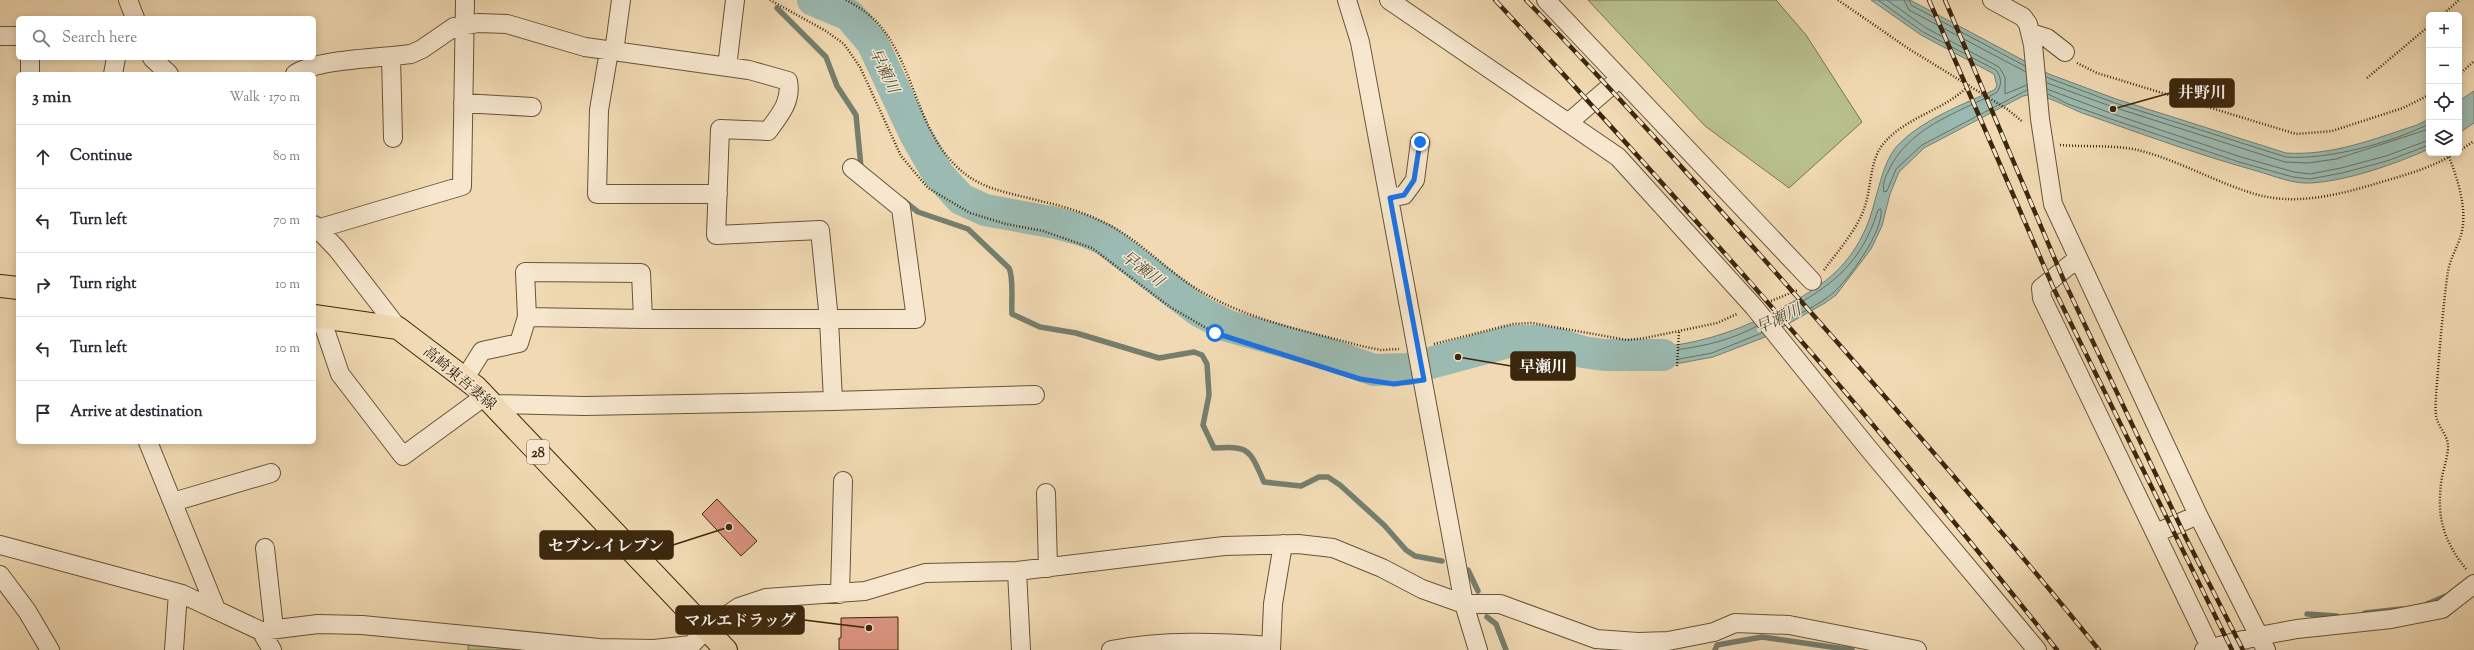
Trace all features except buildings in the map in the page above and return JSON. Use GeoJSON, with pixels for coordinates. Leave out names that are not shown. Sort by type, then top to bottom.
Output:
{"type":"FeatureCollection","features":[{"type":"Feature","properties":{"kind":"main road"},"geometry":{"type":"LineString","coordinates":[[0,286],[16,288]]}},
{"type":"Feature","properties":{"kind":"main road","name":"高崎東吾妻線"},"geometry":{"type":"LineString","coordinates":[[318,317],[398,328],[465,378],[489,400],[726,650]]}},
{"type":"Feature","properties":{"kind":"street"},"geometry":{"type":"LineString","coordinates":[[128,0],[134,16]]}},
{"type":"Feature","properties":{"kind":"street"},"geometry":{"type":"LineString","coordinates":[[398,328],[338,249],[316,227],[462,186],[465,0]]}},
{"type":"Feature","properties":{"kind":"street"},"geometry":{"type":"LineString","coordinates":[[621,0],[599,110],[597,194],[718,194]]}},
{"type":"Feature","properties":{"kind":"street"},"geometry":{"type":"LineString","coordinates":[[727,67],[735,0]]}},
{"type":"Feature","properties":{"kind":"street"},"geometry":{"type":"LineString","coordinates":[[1347,0],[1360,42],[1390,198],[1416,349],[1424,377],[1464,604],[1478,650]]}},
{"type":"Feature","properties":{"kind":"street"},"geometry":{"type":"LineString","coordinates":[[1389,0],[1618,157],[1763,308],[1776,334],[1868,448],[2037,650]]}},
{"type":"Feature","properties":{"kind":"street"},"geometry":{"type":"LineString","coordinates":[[1546,0],[1812,281]]}},
{"type":"Feature","properties":{"kind":"street"},"geometry":{"type":"LineString","coordinates":[[1992,0],[2023,17],[2032,39],[2033,122],[2050,196],[2077,259],[2198,514],[2262,643]]}},
{"type":"Feature","properties":{"kind":"street"},"geometry":{"type":"LineString","coordinates":[[298,72],[304,68],[320,65],[391,57],[416,52],[454,27],[478,23],[507,24],[585,47],[727,67],[778,77],[788,81],[790,92],[785,108],[768,131],[720,129],[716,235],[820,230],[830,320],[833,401]]}},
{"type":"Feature","properties":{"kind":"street"},"geometry":{"type":"LineString","coordinates":[[0,36],[16,36]]}},
{"type":"Feature","properties":{"kind":"street"},"geometry":{"type":"LineString","coordinates":[[2032,39],[2047,38],[2065,52]]}},
{"type":"Feature","properties":{"kind":"street"},"geometry":{"type":"LineString","coordinates":[[391,57],[393,138]]}},
{"type":"Feature","properties":{"kind":"street"},"geometry":{"type":"LineString","coordinates":[[30,60],[30,72]]}},
{"type":"Feature","properties":{"kind":"street"},"geometry":{"type":"LineString","coordinates":[[113,72],[116,60]]}},
{"type":"Feature","properties":{"kind":"street"},"geometry":{"type":"LineString","coordinates":[[154,60],[167,72]]}},
{"type":"Feature","properties":{"kind":"street"},"geometry":{"type":"LineString","coordinates":[[1568,123],[1620,78]]}},
{"type":"Feature","properties":{"kind":"street"},"geometry":{"type":"LineString","coordinates":[[463,104],[532,107]]}},
{"type":"Feature","properties":{"kind":"street"},"geometry":{"type":"LineString","coordinates":[[1390,198],[1404,195],[1414,180],[1420,142]]}},
{"type":"Feature","properties":{"kind":"street"},"geometry":{"type":"LineString","coordinates":[[527,317],[830,320],[916,319],[901,208],[852,168]]}},
{"type":"Feature","properties":{"kind":"street"},"geometry":{"type":"LineString","coordinates":[[2077,259],[2041,288],[2042,298],[2156,533],[2208,650],[2262,643],[2297,629],[2391,619],[2442,609],[2470,577]]}},
{"type":"Feature","properties":{"kind":"street"},"geometry":{"type":"LineString","coordinates":[[465,378],[482,351],[518,343],[527,317],[525,272],[641,273],[643,319]]}},
{"type":"Feature","properties":{"kind":"street"},"geometry":{"type":"LineString","coordinates":[[318,317],[340,374],[403,456],[489,400],[585,406],[833,401],[1035,394]]}},
{"type":"Feature","properties":{"kind":"street"},"geometry":{"type":"LineString","coordinates":[[149,444],[216,609]]}},
{"type":"Feature","properties":{"kind":"street"},"geometry":{"type":"LineString","coordinates":[[173,502],[271,473]]}},
{"type":"Feature","properties":{"kind":"street"},"geometry":{"type":"LineString","coordinates":[[840,594],[843,481]]}},
{"type":"Feature","properties":{"kind":"street"},"geometry":{"type":"LineString","coordinates":[[1046,493],[1048,568]]}},
{"type":"Feature","properties":{"kind":"street"},"geometry":{"type":"LineString","coordinates":[[2156,533],[2198,514]]}},
{"type":"Feature","properties":{"kind":"street"},"geometry":{"type":"LineString","coordinates":[[1111,650],[1144,644],[1205,642],[1271,648],[1273,604],[1283,544]]}},
{"type":"Feature","properties":{"kind":"street"},"geometry":{"type":"LineString","coordinates":[[0,545],[178,593],[268,630],[318,624],[362,625],[599,649],[654,649],[691,645],[707,629],[739,607],[766,598],[840,594],[865,591],[925,573],[1017,571],[1224,546],[1283,544],[1333,548],[1382,568],[1422,588],[1464,604],[1500,604],[1596,639],[1638,642],[1668,641],[1714,632],[1735,623],[1789,624],[1917,650]]}},
{"type":"Feature","properties":{"kind":"street"},"geometry":{"type":"LineString","coordinates":[[265,548],[268,630],[272,650]]}},
{"type":"Feature","properties":{"kind":"street"},"geometry":{"type":"LineString","coordinates":[[1017,571],[1021,650]]}},
{"type":"Feature","properties":{"kind":"street"},"geometry":{"type":"LineString","coordinates":[[0,575],[27,611],[50,650]]}},
{"type":"Feature","properties":{"kind":"street"},"geometry":{"type":"LineString","coordinates":[[174,650],[178,593]]}},
{"type":"Feature","properties":{"kind":"path"},"geometry":{"type":"LineString","coordinates":[[770,0],[826,31],[844,44],[860,67],[901,156],[928,188],[970,214],[1006,224],[1043,231],[1092,248],[1170,307],[1215,333],[1360,379],[1394,384],[1424,377]]}},
{"type":"Feature","properties":{"kind":"path"},"geometry":{"type":"LineString","coordinates":[[846,0],[869,15],[882,27],[892,42],[934,135],[944,153],[955,166],[980,185],[994,191],[1067,208],[1103,221],[1133,241],[1198,290],[1243,311],[1361,346],[1381,350],[1416,349],[1513,324],[1532,323],[1628,340],[1678,332],[1717,323],[1739,314]]}},
{"type":"Feature","properties":{"kind":"path"},"geometry":{"type":"LineString","coordinates":[[1838,0],[1909,49],[1975,88],[2007,109],[2033,122]]}},
{"type":"Feature","properties":{"kind":"path"},"geometry":{"type":"LineString","coordinates":[[2445,12],[2459,0]]}},
{"type":"Feature","properties":{"kind":"path"},"geometry":{"type":"LineString","coordinates":[[2367,78],[2426,29]]}},
{"type":"Feature","properties":{"kind":"path"},"geometry":{"type":"LineString","coordinates":[[2065,52],[2084,67],[2097,73],[2296,134],[2332,131],[2403,108],[2426,96]]}},
{"type":"Feature","properties":{"kind":"path"},"geometry":{"type":"LineString","coordinates":[[2462,72],[2474,62]]}},
{"type":"Feature","properties":{"kind":"path"},"geometry":{"type":"LineString","coordinates":[[1763,308],[1795,292],[1822,273],[1860,219],[1865,209],[1874,163],[1883,143],[1900,129],[1957,96],[1969,85]]}},
{"type":"Feature","properties":{"kind":"path"},"geometry":{"type":"LineString","coordinates":[[2462,149],[2474,141]]}},
{"type":"Feature","properties":{"kind":"path"},"geometry":{"type":"LineString","coordinates":[[2060,145],[2108,146],[2134,150],[2256,195],[2284,200],[2318,198],[2355,190],[2420,170],[2449,157],[2457,178],[2462,225],[2460,237],[2451,255],[2447,276],[2436,396],[2436,415],[2446,437],[2448,446],[2439,509],[2441,525],[2456,556],[2470,577]]}},
{"type":"Feature","properties":{"kind":"path"},"geometry":{"type":"LineString","coordinates":[[1677,366],[1678,332]]}},
{"type":"Feature","properties":{"kind":"green space"},"geometry":{"type":"Polygon","coordinates":[[[1588,0],[1776,0],[1806,35],[1862,122],[1789,188],[1705,126],[1588,0]]]}},
{"type":"Feature","properties":{"kind":"green space"},"geometry":{"type":"Polygon","coordinates":[[[468,645],[522,650],[468,650],[468,645]]]}},
{"type":"Feature","properties":{"kind":"water"},"geometry":{"type":"Polygon","coordinates":[[[1871,0],[1910,0],[2049,74],[2116,99],[2286,153],[2320,152],[2336,149],[2369,141],[2426,120],[2426,150],[2371,171],[2325,182],[2304,183],[2235,165],[2171,144],[2085,114],[2047,98],[2031,95],[2023,96],[1924,148],[1899,172],[1890,194],[1882,226],[1871,249],[1836,295],[1825,303],[1765,337],[1713,357],[1648,369],[1617,369],[1621,349],[1686,343],[1726,333],[1765,316],[1797,299],[1820,285],[1840,268],[1856,247],[1868,224],[1886,164],[1898,145],[1931,120],[1994,90],[1997,86],[1994,74],[1921,35],[1871,0]]]}},
{"type":"Feature","properties":{"kind":"water"},"geometry":{"type":"Polygon","coordinates":[[[2474,91],[2474,123],[2462,131],[2462,120],[2462,99],[2474,91]]]}},
{"type":"Feature","properties":{"kind":"waterway","name":"早瀬川"},"geometry":{"type":"LineString","coordinates":[[813,0],[849,15],[872,42],[915,134],[938,174],[961,199],[985,210],[1056,223],[1082,230],[1104,239],[1199,311],[1228,326],[1326,353],[1374,370],[1408,369],[1512,341],[1537,341],[1558,344],[1583,352],[1604,355],[1663,355]]}},
{"type":"Feature","properties":{"kind":"waterway"},"geometry":{"type":"LineString","coordinates":[[777,8],[826,57],[837,86],[856,115],[861,167],[863,168]]}},
{"type":"Feature","properties":{"kind":"waterway"},"geometry":{"type":"LineString","coordinates":[[903,200],[918,212],[968,229],[1009,268],[1011,272],[1012,284],[1012,314],[1040,327],[1076,333],[1159,358],[1194,352],[1202,355],[1207,364],[1209,395],[1203,425],[1214,448],[1235,448],[1242,449],[1247,452],[1255,462],[1264,482],[1301,486],[1319,477],[1328,477],[1340,485],[1384,525],[1406,550],[1415,556],[1442,561]]}},
{"type":"Feature","properties":{"kind":"waterway"},"geometry":{"type":"LineString","coordinates":[[1468,570],[1478,591]]}},
{"type":"Feature","properties":{"kind":"waterway"},"geometry":{"type":"LineString","coordinates":[[2427,604],[2446,596]]}},
{"type":"Feature","properties":{"kind":"waterway"},"geometry":{"type":"LineString","coordinates":[[2365,613],[2401,609]]}},
{"type":"Feature","properties":{"kind":"waterway"},"geometry":{"type":"LineString","coordinates":[[2307,614],[2337,616]]}},
{"type":"Feature","properties":{"kind":"waterway"},"geometry":{"type":"LineString","coordinates":[[1487,617],[1496,624],[1506,650]]}},
{"type":"Feature","properties":{"kind":"waterway"},"geometry":{"type":"LineString","coordinates":[[1715,650],[1717,645],[1762,637],[1852,650]]}},
{"type":"Feature","properties":{"kind":"railway"},"geometry":{"type":"LineString","coordinates":[[1495,0],[1568,79],[1783,319],[1922,483],[2057,650]]}},
{"type":"Feature","properties":{"kind":"railway"},"geometry":{"type":"LineString","coordinates":[[1526,0],[1645,126],[1904,418],[1970,494],[2099,650]]}},
{"type":"Feature","properties":{"kind":"railway"},"geometry":{"type":"LineString","coordinates":[[1929,0],[2053,287],[2232,650]]}},
{"type":"Feature","properties":{"kind":"railway"},"geometry":{"type":"LineString","coordinates":[[1945,0],[2065,283],[2186,538],[2243,650]]}},
{"type":"Feature","properties":{"kind":"place","name":"井野川"},"geometry":{"type":"Point","coordinates":[2113,109]}},
{"type":"Feature","properties":{"kind":"place","name":"早瀬川"},"geometry":{"type":"Point","coordinates":[1458,357]}},
{"type":"Feature","properties":{"kind":"place","name":"セブン-イレブン"},"geometry":{"type":"Point","coordinates":[729,527]}},
{"type":"Feature","properties":{"kind":"place","name":"マルエドラッグ"},"geometry":{"type":"Point","coordinates":[869,628]}},
{"type":"Feature","properties":{"kind":"route"},"geometry":{"type":"LineString","coordinates":[[1215,333],[1360,379],[1394,384],[1424,380],[1390,198],[1404,195],[1410,188],[1414,180],[1420,142]]}}]}
